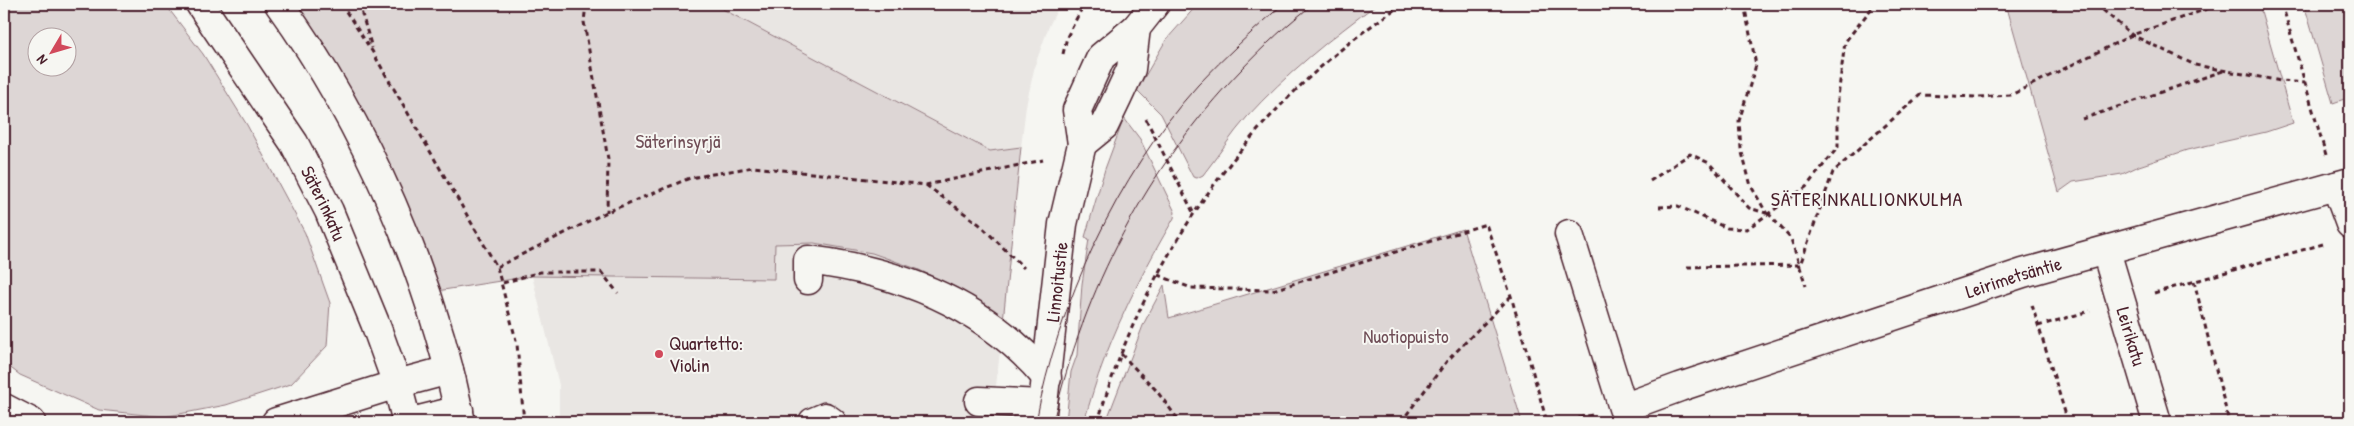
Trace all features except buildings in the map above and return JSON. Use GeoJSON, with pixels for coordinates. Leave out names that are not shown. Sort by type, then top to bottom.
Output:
{"type":"FeatureCollection","features":[{"type":"Feature","properties":{"kind":"main road","name":"Säterinkatu"},"geometry":{"type":"LineString","coordinates":[[200,4],[249,73],[294,143],[329,211],[375,323],[397,384],[407,422]]}},
{"type":"Feature","properties":{"kind":"main road"},"geometry":{"type":"LineString","coordinates":[[279,4],[303,37],[348,114],[385,190],[427,293],[460,416],[411,422]]}},
{"type":"Feature","properties":{"kind":"main road","name":"Linnoitustie"},"geometry":{"type":"LineString","coordinates":[[1044,401],[1063,224],[1082,144],[1078,110],[1087,85],[1101,57],[1136,28],[1155,4]]}},
{"type":"Feature","properties":{"kind":"main road"},"geometry":{"type":"LineString","coordinates":[[2341,233],[2343,184]]}},
{"type":"Feature","properties":{"kind":"main road","name":"Leirimetsäntie"},"geometry":{"type":"LineString","coordinates":[[1569,234],[1623,408],[1680,387],[2023,273],[2343,184]]}},
{"type":"Feature","properties":{"kind":"main road","name":"Leirikatu"},"geometry":{"type":"LineString","coordinates":[[2106,251],[2157,422]]}},
{"type":"Feature","properties":{"kind":"main road"},"geometry":{"type":"LineString","coordinates":[[808,280],[808,260],[841,264],[878,272],[926,288],[975,316],[1001,334],[1044,401]]}},
{"type":"Feature","properties":{"kind":"main road"},"geometry":{"type":"LineString","coordinates":[[276,422],[448,370]]}},
{"type":"Feature","properties":{"kind":"main road"},"geometry":{"type":"LineString","coordinates":[[978,401],[1044,401]]}},
{"type":"Feature","properties":{"kind":"main road"},"geometry":{"type":"LineString","coordinates":[[4,408],[31,422]]}},
{"type":"Feature","properties":{"kind":"main road"},"geometry":{"type":"LineString","coordinates":[[813,422],[825,417],[832,422]]}},
{"type":"Feature","properties":{"kind":"path"},"geometry":{"type":"LineString","coordinates":[[341,4],[372,51],[498,267],[517,344],[524,422]]}},
{"type":"Feature","properties":{"kind":"path"},"geometry":{"type":"LineString","coordinates":[[359,4],[372,51]]}},
{"type":"Feature","properties":{"kind":"path"},"geometry":{"type":"LineString","coordinates":[[586,4],[584,22],[608,159],[607,212]]}},
{"type":"Feature","properties":{"kind":"path"},"geometry":{"type":"LineString","coordinates":[[1098,422],[1107,389],[1121,354],[1158,275],[1194,214],[1228,165],[1301,84],[1338,52],[1403,4]]}},
{"type":"Feature","properties":{"kind":"path"},"geometry":{"type":"LineString","coordinates":[[1744,4],[1756,65],[1739,121],[1741,149],[1751,186],[1767,213],[1791,240],[1806,286]]}},
{"type":"Feature","properties":{"kind":"path"},"geometry":{"type":"LineString","coordinates":[[1659,207],[1678,206],[1727,228],[1747,229],[1767,213],[1806,188],[1838,147],[1838,97],[1845,42],[1875,4]]}},
{"type":"Feature","properties":{"kind":"path"},"geometry":{"type":"LineString","coordinates":[[2096,4],[2132,35],[2195,65],[2305,83]]}},
{"type":"Feature","properties":{"kind":"path"},"geometry":{"type":"LineString","coordinates":[[1800,265],[1834,172],[1920,96],[1978,98],[2012,95],[2132,35],[2221,4]]}},
{"type":"Feature","properties":{"kind":"path"},"geometry":{"type":"LineString","coordinates":[[2282,4],[2305,83],[2343,184]]}},
{"type":"Feature","properties":{"kind":"path"},"geometry":{"type":"LineString","coordinates":[[2082,119],[2224,71]]}},
{"type":"Feature","properties":{"kind":"path"},"geometry":{"type":"LineString","coordinates":[[1650,181],[1690,154],[1709,163],[1749,208],[1767,213]]}},
{"type":"Feature","properties":{"kind":"path"},"geometry":{"type":"LineString","coordinates":[[498,267],[607,212],[690,178],[753,168],[926,185],[1043,160]]}},
{"type":"Feature","properties":{"kind":"path"},"geometry":{"type":"LineString","coordinates":[[926,185],[980,224],[1030,274]]}},
{"type":"Feature","properties":{"kind":"path"},"geometry":{"type":"LineString","coordinates":[[1158,275],[1192,288],[1273,290],[1486,224],[1511,296],[1547,422]]}},
{"type":"Feature","properties":{"kind":"path"},"geometry":{"type":"LineString","coordinates":[[2038,326],[2194,281],[2341,233]]}},
{"type":"Feature","properties":{"kind":"path"},"geometry":{"type":"LineString","coordinates":[[1688,267],[1800,265]]}},
{"type":"Feature","properties":{"kind":"path"},"geometry":{"type":"LineString","coordinates":[[503,283],[540,272],[601,272],[618,293]]}},
{"type":"Feature","properties":{"kind":"path"},"geometry":{"type":"LineString","coordinates":[[2023,273],[2068,422]]}},
{"type":"Feature","properties":{"kind":"path"},"geometry":{"type":"LineString","coordinates":[[2194,281],[2229,422]]}},
{"type":"Feature","properties":{"kind":"path"},"geometry":{"type":"LineString","coordinates":[[1401,422],[1447,361],[1511,296]]}},
{"type":"Feature","properties":{"kind":"path"},"geometry":{"type":"LineString","coordinates":[[1121,354],[1156,390],[1180,422]]}},
{"type":"Feature","properties":{"kind":"shaded area"},"geometry":{"type":"Polygon","coordinates":[[[713,4],[1060,4],[1049,26],[1035,65],[1026,106],[1021,147],[990,151],[713,4]]]}},
{"type":"Feature","properties":{"kind":"shaded area"},"geometry":{"type":"Polygon","coordinates":[[[848,243],[1006,297],[992,422],[559,422],[559,385],[532,276],[774,279],[774,244],[848,243]]]}},
{"type":"Feature","properties":{"kind":"green space"},"geometry":{"type":"Polygon","coordinates":[[[4,4],[165,4],[203,54],[247,125],[305,233],[330,303],[327,346],[291,384],[226,405],[164,417],[99,410],[20,375],[4,363],[4,4]]]}},
{"type":"Feature","properties":{"kind":"green space","name":"Säterinsyrjä"},"geometry":{"type":"Polygon","coordinates":[[[293,4],[713,4],[990,151],[1021,147],[1003,321],[959,289],[917,269],[872,253],[814,243],[775,244],[774,279],[532,276],[437,291],[293,4]]]}},
{"type":"Feature","properties":{"kind":"green space"},"geometry":{"type":"Polygon","coordinates":[[[1198,4],[1377,4],[1326,43],[1277,86],[1241,124],[1203,175],[1197,178],[1193,177],[1161,114],[1137,90],[1166,40],[1198,4]]]}},
{"type":"Feature","properties":{"kind":"green space"},"geometry":{"type":"Polygon","coordinates":[[[2006,4],[2259,4],[2293,123],[2266,132],[2187,150],[2139,166],[2122,174],[2073,182],[2059,192],[2006,4]]]}},
{"type":"Feature","properties":{"kind":"green space"},"geometry":{"type":"Polygon","coordinates":[[[2304,4],[2350,4],[2350,97],[2333,103],[2304,4]]]}},
{"type":"Feature","properties":{"kind":"green space"},"geometry":{"type":"Polygon","coordinates":[[[1124,118],[1140,139],[1175,212],[1174,218],[1145,270],[1119,323],[1101,368],[1084,422],[1066,422],[1071,372],[1077,355],[1082,284],[1089,239],[1085,237],[1105,169],[1124,118]]]}},
{"type":"Feature","properties":{"kind":"green space","name":"Nuotiopuisto"},"geometry":{"type":"Polygon","coordinates":[[[1463,229],[1522,422],[1106,422],[1144,323],[1164,285],[1169,318],[1463,229]]]}},
{"type":"Feature","properties":{"kind":"tram line"},"geometry":{"type":"LineString","coordinates":[[1036,422],[1059,332],[1095,243],[1117,200],[1169,120],[1198,85],[1229,53],[1283,4]]}},
{"type":"Feature","properties":{"kind":"tram line"},"geometry":{"type":"LineString","coordinates":[[1053,422],[1066,373],[1082,325],[1101,278],[1123,233],[1148,190],[1176,148],[1207,108],[1267,44],[1314,4]]}},
{"type":"Feature","properties":{"kind":"place","name":"Quartetto: Violin"},"geometry":{"type":"Point","coordinates":[659,354]}},
{"type":"Feature","properties":{"kind":"district","name":"SÄTERINKALLIONKULMA"},"geometry":{"type":"Point","coordinates":[1867,198]}}]}
